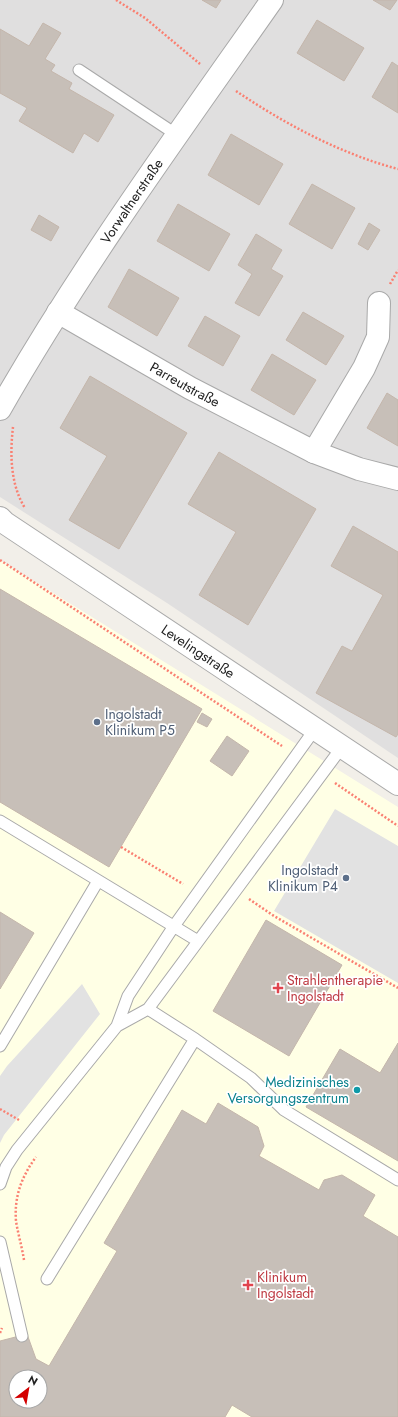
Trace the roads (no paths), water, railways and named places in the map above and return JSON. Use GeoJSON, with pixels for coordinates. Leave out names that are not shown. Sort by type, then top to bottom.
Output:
{"type":"FeatureCollection","features":[{"type":"Feature","properties":{"kind":"street","name":"Vorwaltnerstraße"},"geometry":{"type":"LineString","coordinates":[[7,416],[58,312],[216,78],[272,0]]}},
{"type":"Feature","properties":{"kind":"street"},"geometry":{"type":"LineString","coordinates":[[314,452],[364,368],[378,337],[379,302]]}},
{"type":"Feature","properties":{"kind":"street","name":"Parreutstraße"},"geometry":{"type":"LineString","coordinates":[[58,312],[190,388],[314,452],[359,469],[398,479]]}},
{"type":"Feature","properties":{"kind":"street","name":"Levelingstraße"},"geometry":{"type":"LineString","coordinates":[[0,518],[5,523],[398,784]]}},
{"type":"Feature","properties":{"kind":"lane"},"geometry":{"type":"LineString","coordinates":[[79,70],[177,135]]}},
{"type":"Feature","properties":{"kind":"lane"},"geometry":{"type":"LineString","coordinates":[[0,1184],[6,1167],[17,1150],[117,1026],[128,996],[174,926],[315,729]]}},
{"type":"Feature","properties":{"kind":"lane"},"geometry":{"type":"LineString","coordinates":[[117,1026],[148,1009],[342,747]]}},
{"type":"Feature","properties":{"kind":"lane"},"geometry":{"type":"LineString","coordinates":[[0,821],[198,941]]}},
{"type":"Feature","properties":{"kind":"lane"},"geometry":{"type":"LineString","coordinates":[[0,1046],[98,881]]}},
{"type":"Feature","properties":{"kind":"lane"},"geometry":{"type":"LineString","coordinates":[[148,1009],[195,1039],[251,1078],[284,1110],[398,1180]]}},
{"type":"Feature","properties":{"kind":"lane"},"geometry":{"type":"LineString","coordinates":[[47,1279],[195,1039]]}},
{"type":"Feature","properties":{"kind":"lane"},"geometry":{"type":"LineString","coordinates":[[0,1242],[22,1336]]}},
{"type":"Feature","properties":{"kind":"place","name":"Ingolstadt Klinikum P5"},"geometry":{"type":"Point","coordinates":[97,722]}},
{"type":"Feature","properties":{"kind":"place","name":"Ingolstadt Klinikum P4"},"geometry":{"type":"Point","coordinates":[346,878]}},
{"type":"Feature","properties":{"kind":"place","name":"Strahlentherapie Ingolstadt"},"geometry":{"type":"Point","coordinates":[278,988]}},
{"type":"Feature","properties":{"kind":"place","name":"Medizinisches Versorgungszentrum"},"geometry":{"type":"Point","coordinates":[357,1090]}},
{"type":"Feature","properties":{"kind":"place","name":"Klinikum Ingolstadt"},"geometry":{"type":"Point","coordinates":[248,1285]}}]}
